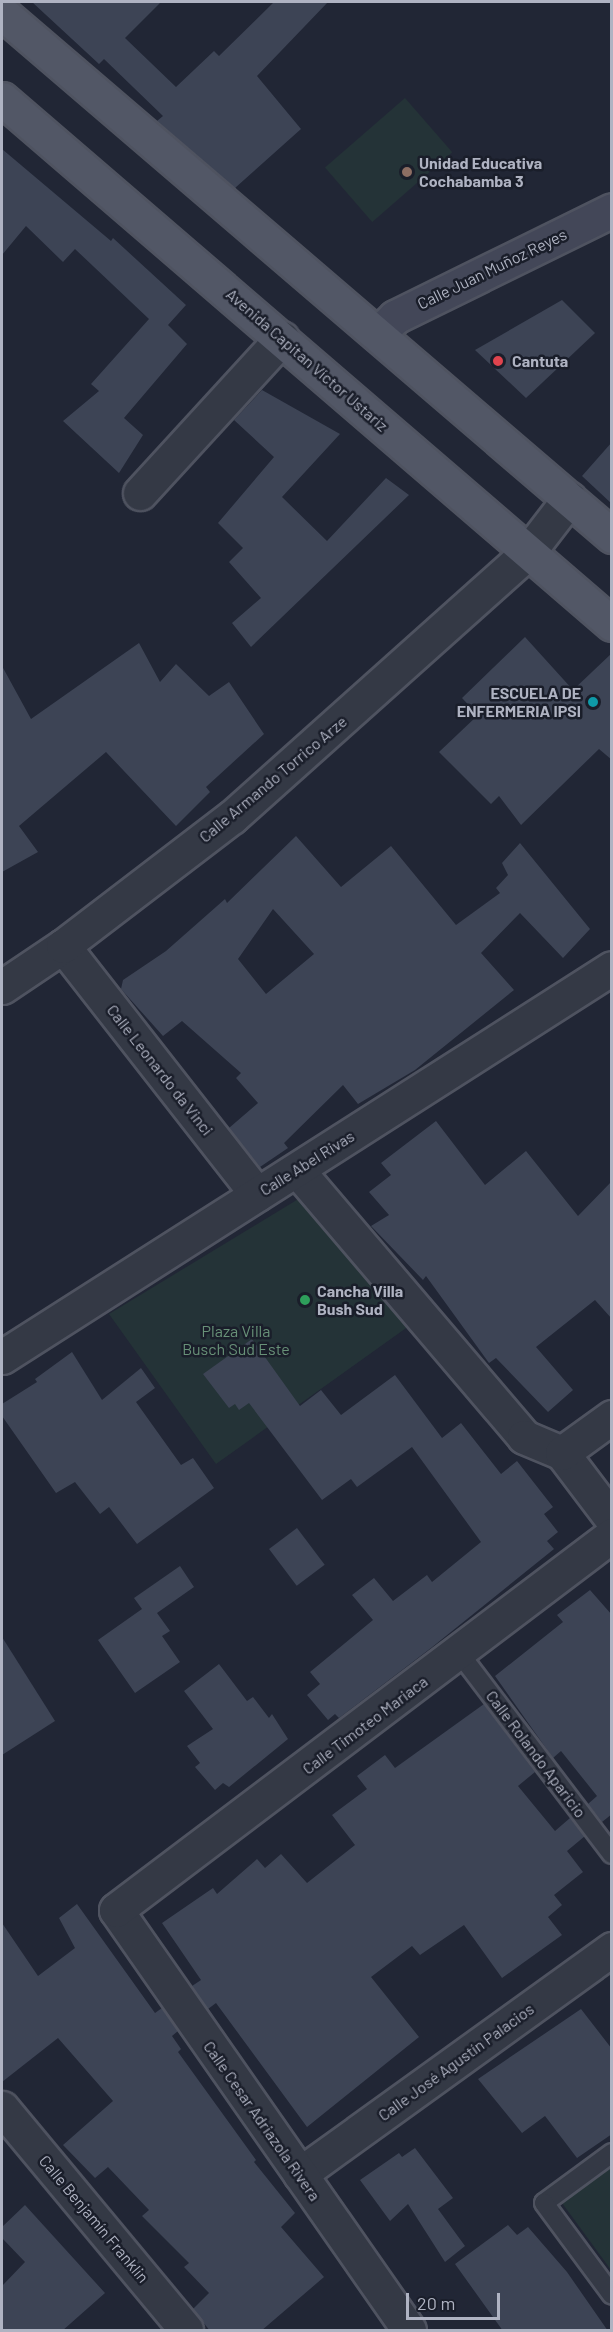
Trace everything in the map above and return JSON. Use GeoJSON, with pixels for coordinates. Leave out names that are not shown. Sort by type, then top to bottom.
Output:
{"type":"FeatureCollection","features":[{"type":"Feature","properties":{"kind":"main road"},"geometry":{"type":"LineString","coordinates":[[2,13],[612,536]]}},
{"type":"Feature","properties":{"kind":"main road","name":"Avenida Capitan Víctor Ustariz"},"geometry":{"type":"LineString","coordinates":[[2,99],[612,624]]}},
{"type":"Feature","properties":{"kind":"street","name":"Calle Juan Muñoz Reyes"},"geometry":{"type":"LineString","coordinates":[[377,334],[394,317],[612,210]]}},
{"type":"Feature","properties":{"kind":"street"},"geometry":{"type":"LineString","coordinates":[[140,494],[282,338]]}},
{"type":"Feature","properties":{"kind":"street","name":"Calle Armando Torrico Arze"},"geometry":{"type":"LineString","coordinates":[[2,987],[63,946],[232,817],[529,551],[569,499]]}},
{"type":"Feature","properties":{"kind":"street","name":"Calle Leonardo da Vinci"},"geometry":{"type":"LineString","coordinates":[[63,946],[258,1194]]}},
{"type":"Feature","properties":{"kind":"street","name":"Calle Abel Rivas"},"geometry":{"type":"LineString","coordinates":[[2,1357],[612,968]]}},
{"type":"Feature","properties":{"kind":"street"},"geometry":{"type":"LineString","coordinates":[[297,1170],[524,1437],[562,1453],[612,1519]]}},
{"type":"Feature","properties":{"kind":"street"},"geometry":{"type":"LineString","coordinates":[[562,1453],[612,1417]]}},
{"type":"Feature","properties":{"kind":"street","name":"Calle Timoteo Mariaca"},"geometry":{"type":"LineString","coordinates":[[116,1910],[460,1654],[612,1535]]}},
{"type":"Feature","properties":{"kind":"street","name":"Calle Cesar Adriazola Rivera"},"geometry":{"type":"LineString","coordinates":[[116,1910],[409,2331]]}},
{"type":"Feature","properties":{"kind":"street","name":"Calle José Agustín Palacios"},"geometry":{"type":"LineString","coordinates":[[300,2174],[612,1949]]}},
{"type":"Feature","properties":{"kind":"street","name":"Calle Benjamín Franklin"},"geometry":{"type":"LineString","coordinates":[[2,2108],[186,2331]]}},
{"type":"Feature","properties":{"kind":"lane","name":"Calle Rolando Aparicio"},"geometry":{"type":"LineString","coordinates":[[460,1654],[612,1854]]}},
{"type":"Feature","properties":{"kind":"lane"},"geometry":{"type":"LineString","coordinates":[[612,2153],[544,2203],[612,2295]]}},
{"type":"Feature","properties":{"kind":"green space"},"geometry":{"type":"Polygon","coordinates":[[[405,98],[452,152],[372,222],[325,168],[405,98]]]}},
{"type":"Feature","properties":{"kind":"green space","name":"Plaza Villa Busch Sud Este"},"geometry":{"type":"Polygon","coordinates":[[[300,1198],[409,1326],[216,1464],[109,1314],[300,1198]]]}},
{"type":"Feature","properties":{"kind":"green space"},"geometry":{"type":"Polygon","coordinates":[[[611,2166],[611,2270],[562,2203],[611,2166]]]}},
{"type":"Feature","properties":{"kind":"building"},"geometry":{"type":"Polygon","coordinates":[[[32,2],[161,2],[125,38],[176,87],[214,51],[219,56],[274,2],[328,2],[257,76],[301,129],[235,188],[157,121],[163,116],[104,59],[99,64],[32,2]]]}},
{"type":"Feature","properties":{"kind":"building"},"geometry":{"type":"Polygon","coordinates":[[[2,149],[111,241],[113,238],[186,305],[168,325],[187,344],[124,418],[143,435],[119,473],[63,421],[99,391],[91,384],[149,319],[75,249],[63,262],[26,226],[2,255],[2,149]]]}},
{"type":"Feature","properties":{"kind":"building"},"geometry":{"type":"Polygon","coordinates":[[[562,300],[595,333],[526,398],[475,350],[562,300]]]}},
{"type":"Feature","properties":{"kind":"building"},"geometry":{"type":"Polygon","coordinates":[[[262,390],[340,434],[282,497],[327,541],[386,478],[409,495],[251,647],[232,623],[261,598],[229,562],[243,548],[218,523],[274,457],[234,420],[262,390]]]}},
{"type":"Feature","properties":{"kind":"building"},"geometry":{"type":"Polygon","coordinates":[[[612,442],[612,504],[582,476],[612,442]]]}},
{"type":"Feature","properties":{"kind":"building"},"geometry":{"type":"Polygon","coordinates":[[[525,637],[573,690],[612,653],[612,760],[599,749],[521,825],[499,796],[491,804],[439,752],[478,715],[462,698],[525,637]]]}},
{"type":"Feature","properties":{"kind":"building"},"geometry":{"type":"Polygon","coordinates":[[[139,643],[160,682],[176,664],[209,696],[229,682],[264,734],[206,787],[210,792],[176,826],[106,752],[19,826],[38,852],[2,872],[2,666],[31,719],[139,643]]]}},
{"type":"Feature","properties":{"kind":"building"},"geometry":{"type":"Polygon","coordinates":[[[296,836],[341,887],[391,846],[456,925],[500,893],[496,888],[508,875],[502,863],[520,843],[590,929],[563,958],[520,913],[481,953],[514,990],[415,1070],[358,1104],[343,1085],[284,1143],[288,1148],[260,1167],[229,1128],[258,1103],[236,1078],[241,1073],[182,1021],[163,1036],[121,989],[123,980],[166,951],[225,899],[227,903],[296,836]],[[273,909],[238,959],[266,994],[314,954],[273,909]]]}},
{"type":"Feature","properties":{"kind":"building"},"geometry":{"type":"Polygon","coordinates":[[[436,1121],[485,1185],[526,1151],[578,1216],[612,1181],[612,1319],[595,1300],[536,1347],[573,1390],[548,1412],[496,1358],[489,1363],[426,1276],[423,1280],[371,1226],[389,1215],[369,1192],[391,1175],[381,1163],[436,1121]]]}},
{"type":"Feature","properties":{"kind":"building"},"geometry":{"type":"Polygon","coordinates":[[[252,1339],[300,1406],[321,1390],[341,1415],[395,1375],[442,1438],[461,1423],[501,1474],[517,1461],[553,1507],[544,1514],[558,1532],[547,1541],[554,1549],[431,1648],[339,1718],[335,1714],[328,1720],[307,1695],[320,1684],[310,1672],[373,1620],[352,1595],[374,1578],[393,1601],[427,1575],[432,1582],[481,1542],[412,1447],[357,1487],[351,1479],[322,1500],[249,1403],[239,1410],[235,1404],[229,1408],[203,1374],[252,1339]]]}},
{"type":"Feature","properties":{"kind":"building"},"geometry":{"type":"Polygon","coordinates":[[[72,1352],[102,1400],[141,1368],[155,1388],[136,1402],[181,1465],[193,1458],[214,1488],[137,1544],[109,1507],[100,1514],[75,1482],[56,1493],[2,1416],[2,1404],[37,1382],[35,1379],[72,1352]]]}},
{"type":"Feature","properties":{"kind":"building"},"geometry":{"type":"Polygon","coordinates":[[[297,1528],[325,1565],[297,1586],[269,1549],[297,1528]]]}},
{"type":"Feature","properties":{"kind":"building"},"geometry":{"type":"Polygon","coordinates":[[[180,1566],[194,1587],[157,1613],[170,1631],[162,1636],[180,1662],[135,1693],[98,1640],[142,1609],[134,1598],[180,1566]]]}},
{"type":"Feature","properties":{"kind":"building"},"geometry":{"type":"Polygon","coordinates":[[[590,1590],[612,1615],[612,1814],[602,1822],[588,1804],[597,1796],[561,1751],[553,1758],[495,1676],[563,1622],[557,1615],[590,1590]]]}},
{"type":"Feature","properties":{"kind":"building"},"geometry":{"type":"Polygon","coordinates":[[[2,1637],[55,1721],[2,1755],[2,1637]]]}},
{"type":"Feature","properties":{"kind":"building"},"geometry":{"type":"Polygon","coordinates":[[[219,1664],[247,1701],[253,1697],[269,1718],[272,1714],[288,1739],[229,1787],[223,1783],[215,1790],[195,1767],[200,1763],[187,1746],[213,1729],[184,1691],[219,1664]]]}},
{"type":"Feature","properties":{"kind":"building"},"geometry":{"type":"Polygon","coordinates":[[[484,1704],[535,1772],[518,1786],[555,1831],[570,1818],[585,1836],[567,1851],[583,1872],[554,1895],[562,1905],[548,1917],[562,1935],[502,1978],[464,1925],[420,1955],[412,1946],[371,1977],[419,2037],[307,2127],[216,2003],[208,2009],[192,1986],[201,1980],[162,1923],[213,1888],[217,1894],[257,1859],[265,1868],[281,1854],[307,1883],[355,1845],[332,1815],[367,1789],[357,1776],[385,1755],[395,1768],[484,1704]]]}},
{"type":"Feature","properties":{"kind":"building"},"geometry":{"type":"Polygon","coordinates":[[[77,1904],[155,2013],[162,2008],[178,2031],[172,2036],[181,2049],[178,2052],[256,2160],[254,2162],[295,2213],[281,2227],[324,2277],[261,2331],[210,2331],[193,2309],[209,2293],[184,2267],[189,2263],[142,2216],[149,2210],[108,2167],[95,2178],[63,2145],[113,2101],[58,2038],[2,2082],[2,1923],[38,1976],[75,1948],[59,1918],[77,1904]]]}},
{"type":"Feature","properties":{"kind":"building"},"geometry":{"type":"Polygon","coordinates":[[[581,2009],[612,2049],[612,2134],[577,2158],[545,2116],[522,2133],[478,2079],[581,2009]]]}},
{"type":"Feature","properties":{"kind":"building"},"geometry":{"type":"Polygon","coordinates":[[[415,2148],[453,2198],[438,2209],[465,2246],[445,2262],[408,2204],[390,2221],[360,2180],[399,2153],[402,2157],[415,2148]]]}},
{"type":"Feature","properties":{"kind":"building"},"geometry":{"type":"Polygon","coordinates":[[[25,2205],[105,2293],[62,2331],[2,2331],[2,2286],[25,2262],[2,2238],[2,2227],[25,2205]]]}},
{"type":"Feature","properties":{"kind":"building"},"geometry":{"type":"Polygon","coordinates":[[[508,2225],[517,2235],[528,2227],[567,2272],[608,2331],[503,2331],[455,2264],[508,2225]]]}},
{"type":"Feature","properties":{"kind":"place","name":"Unidad Educativa Cochabamba 3"},"geometry":{"type":"Point","coordinates":[407,172]}},
{"type":"Feature","properties":{"kind":"place","name":"Cantuta"},"geometry":{"type":"Point","coordinates":[498,361]}},
{"type":"Feature","properties":{"kind":"place","name":"ESCUELA DE ENFERMERIA IPSI"},"geometry":{"type":"Point","coordinates":[593,702]}},
{"type":"Feature","properties":{"kind":"place","name":"Cancha Villa Bush Sud"},"geometry":{"type":"Point","coordinates":[305,1300]}}]}
